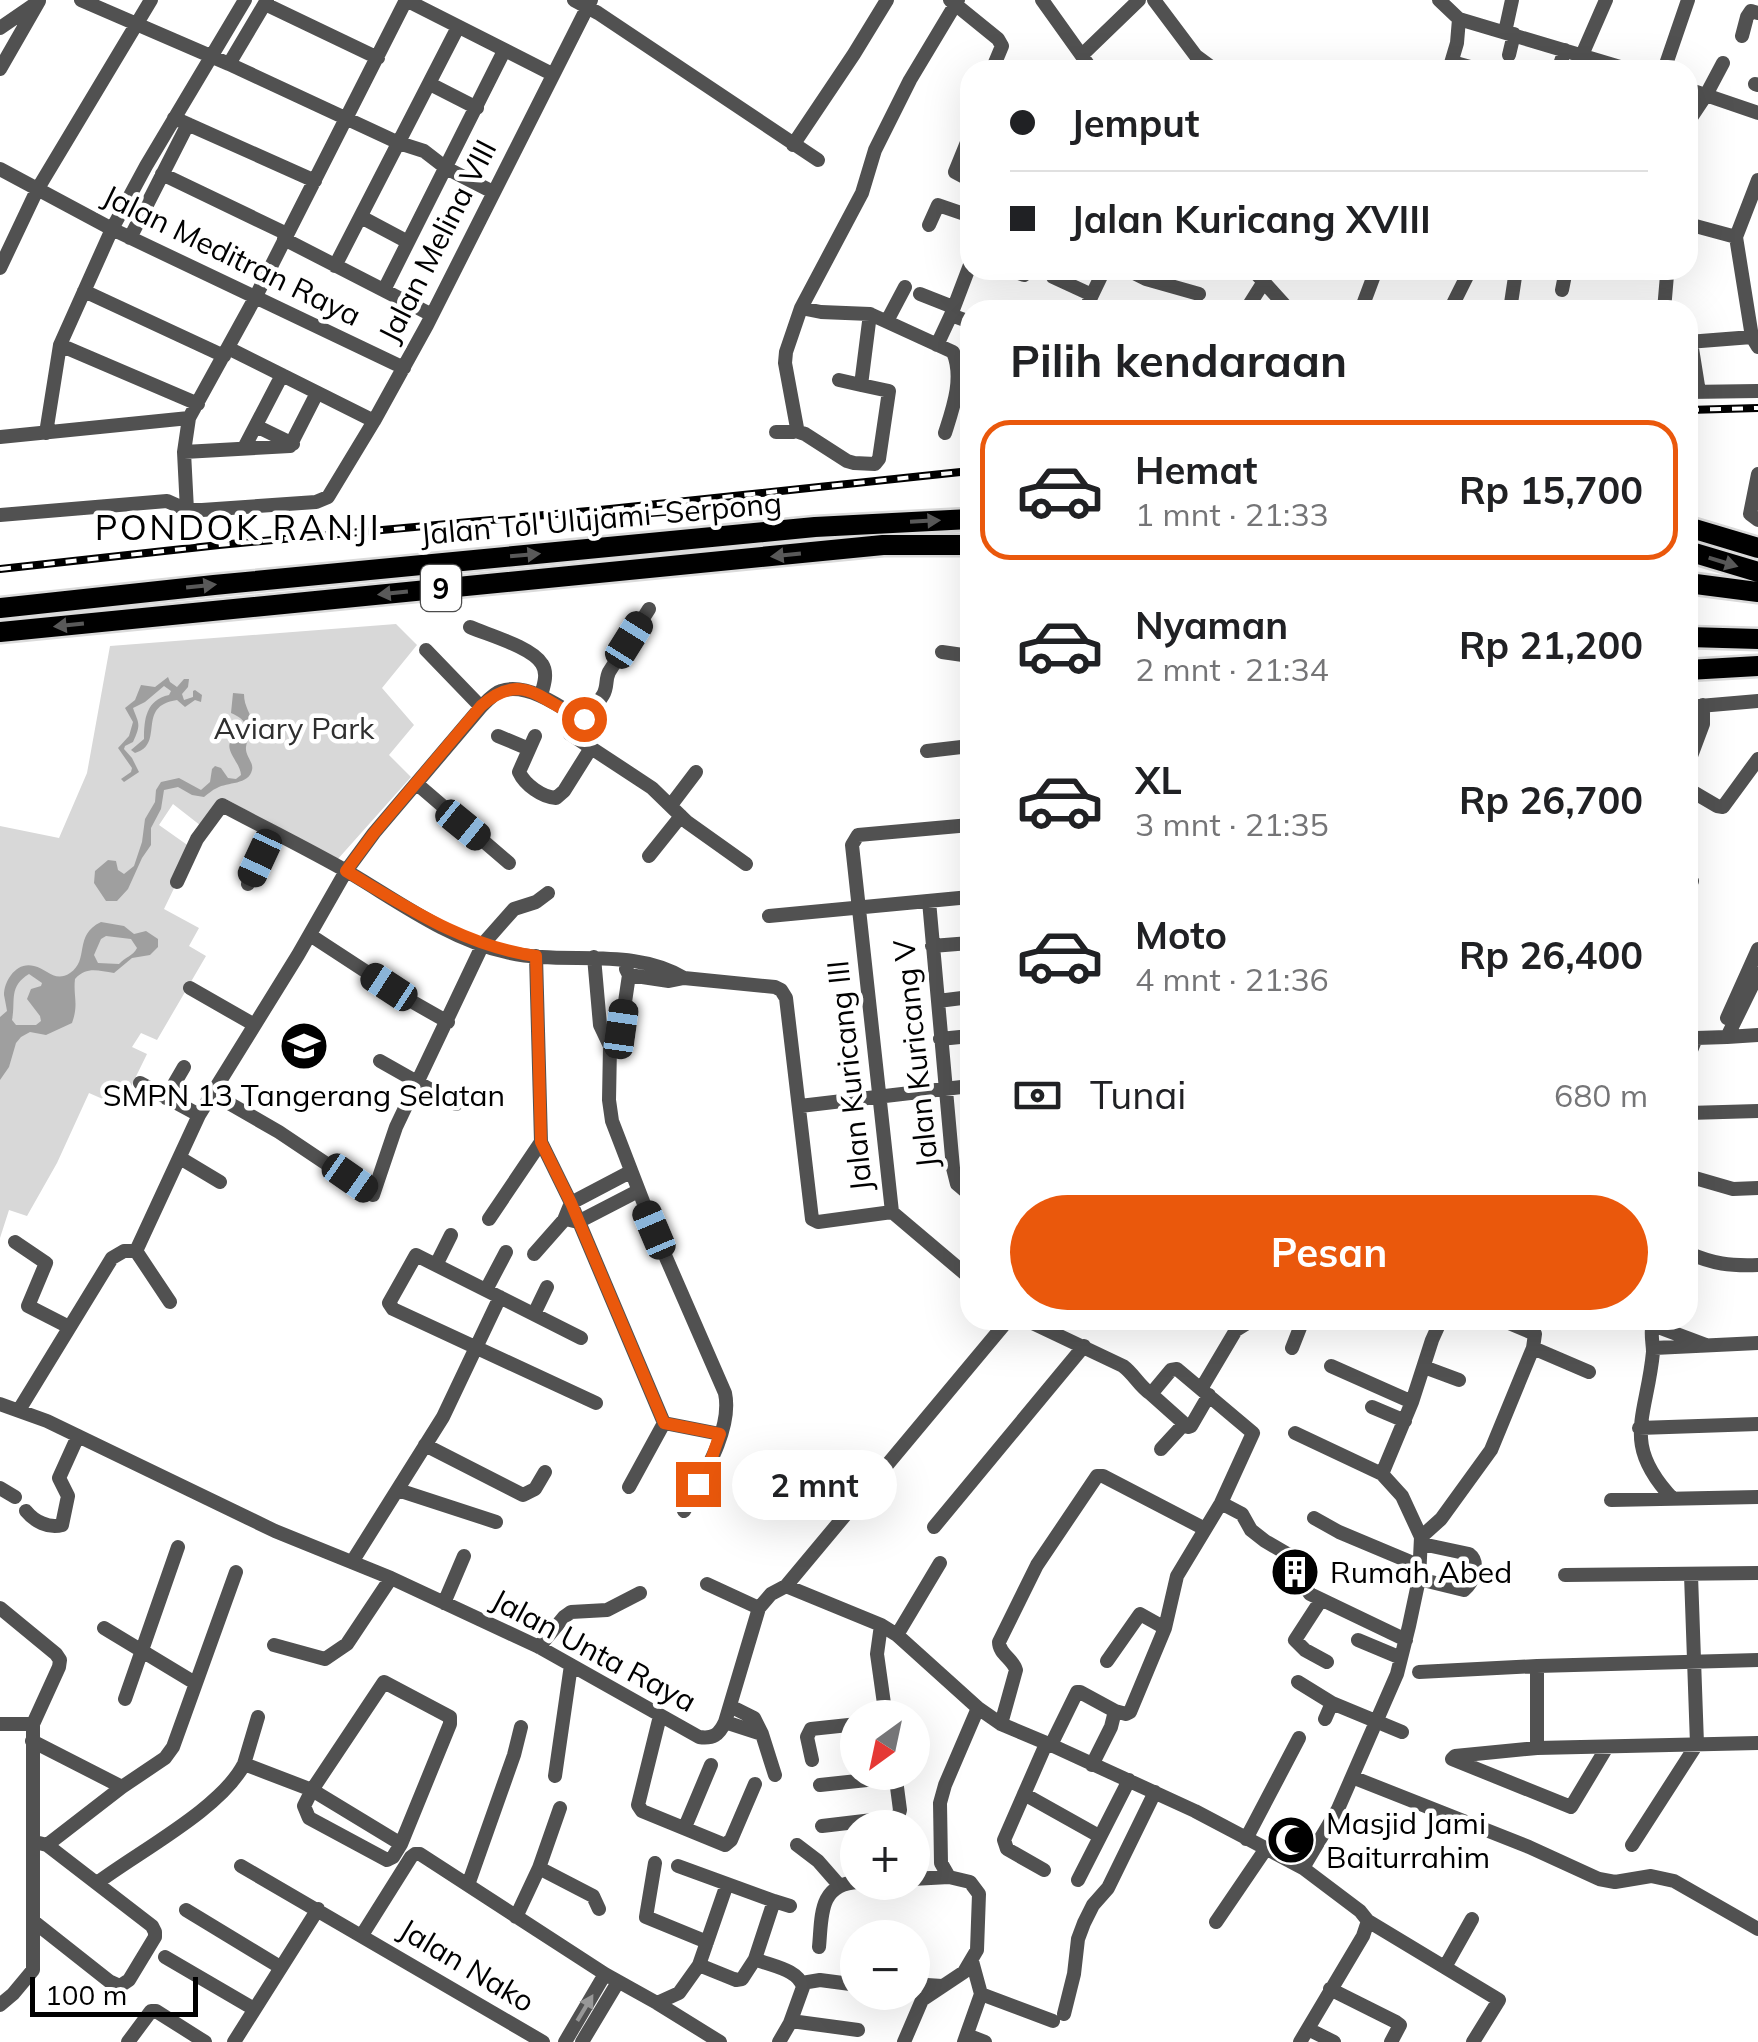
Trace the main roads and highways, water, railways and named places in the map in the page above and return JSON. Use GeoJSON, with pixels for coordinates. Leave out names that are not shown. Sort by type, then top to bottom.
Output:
{"type":"FeatureCollection","features":[{"type":"Feature","properties":{"kind":"highway","name":"Jalan Tol Ulujami–Serpong"},"geometry":{"type":"LineString","coordinates":[[0,608],[777,531],[960,520]]}},
{"type":"Feature","properties":{"kind":"highway"},"geometry":{"type":"LineString","coordinates":[[1698,530],[1758,548]]}},
{"type":"Feature","properties":{"kind":"highway","name":"Jalan Tol Ulujami–Serpong"},"geometry":{"type":"LineString","coordinates":[[0,632],[883,545],[960,552]]}},
{"type":"Feature","properties":{"kind":"highway"},"geometry":{"type":"LineString","coordinates":[[1698,554],[1758,572]]}},
{"type":"Feature","properties":{"kind":"highway"},"geometry":{"type":"LineString","coordinates":[[1698,584],[1758,592]]}},
{"type":"Feature","properties":{"kind":"highway"},"geometry":{"type":"LineString","coordinates":[[1698,637],[1758,638]]}},
{"type":"Feature","properties":{"kind":"highway"},"geometry":{"type":"LineString","coordinates":[[1698,669],[1758,666]]}},
{"type":"Feature","properties":{"kind":"railway"},"geometry":{"type":"LineString","coordinates":[[1698,410],[1758,408]]}},
{"type":"Feature","properties":{"kind":"railway"},"geometry":{"type":"LineString","coordinates":[[0,569],[960,472]]}},
{"type":"Feature","properties":{"kind":"place","name":"SMPN 13 Tangerang Selatan"},"geometry":{"type":"Point","coordinates":[304,1046]}},
{"type":"Feature","properties":{"kind":"place","name":"Rumah Abed"},"geometry":{"type":"Point","coordinates":[1295,1572]}},
{"type":"Feature","properties":{"kind":"place","name":"Masjid Jami Baiturrahim"},"geometry":{"type":"Point","coordinates":[1291,1840]}},
{"type":"Feature","properties":{"kind":"district","name":"PONDOK RANJI"},"geometry":{"type":"Point","coordinates":[238,527]}},
{"type":"Feature","properties":{"kind":"park label","name":"Aviary Park"},"geometry":{"type":"Point","coordinates":[294,728]}}]}
